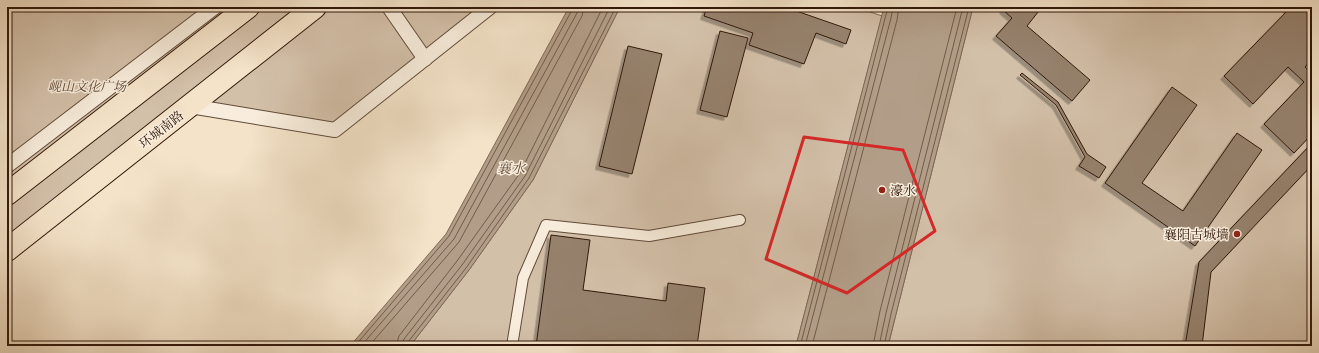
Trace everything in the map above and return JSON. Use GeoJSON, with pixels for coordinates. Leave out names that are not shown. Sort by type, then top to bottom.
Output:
{"type":"FeatureCollection","features":[{"type":"Feature","properties":{"kind":"highway"},"geometry":{"type":"LineString","coordinates":[[7,194],[248,7]]}},
{"type":"Feature","properties":{"kind":"highway","name":"环城南路"},"geometry":{"type":"LineString","coordinates":[[7,250],[315,7]]}},
{"type":"Feature","properties":{"kind":"street"},"geometry":{"type":"LineString","coordinates":[[7,166],[215,7]]}},
{"type":"Feature","properties":{"kind":"street"},"geometry":{"type":"LineString","coordinates":[[389,7],[425,59]]}},
{"type":"Feature","properties":{"kind":"street"},"geometry":{"type":"LineString","coordinates":[[190,106],[335,130],[490,7]]}},
{"type":"Feature","properties":{"kind":"lane"},"geometry":{"type":"LineString","coordinates":[[512,346],[522,278],[546,225],[649,236],[740,220]]}},
{"type":"Feature","properties":{"kind":"highlighted area"},"geometry":{"type":"Polygon","coordinates":[[[804,137],[903,150],[935,231],[847,293],[766,259],[804,137]]]}},
{"type":"Feature","properties":{"kind":"green space","name":"岘山文化广场"},"geometry":{"type":"Polygon","coordinates":[[[7,7],[490,7],[335,130],[190,106],[7,250],[7,7]]]}},
{"type":"Feature","properties":{"kind":"green space"},"geometry":{"type":"Polygon","coordinates":[[[620,7],[856,7],[882,16],[797,342],[763,346],[410,346],[469,270],[533,180],[620,7]]]}},
{"type":"Feature","properties":{"kind":"green space"},"geometry":{"type":"Polygon","coordinates":[[[973,7],[1312,7],[1312,346],[888,346],[973,7]]]}},
{"type":"Feature","properties":{"kind":"water","name":"襄水"},"geometry":{"type":"Polygon","coordinates":[[[569,7],[620,7],[533,180],[469,270],[410,346],[350,346],[446,234],[569,7]]]}},
{"type":"Feature","properties":{"kind":"water","name":"濠水"},"geometry":{"type":"Polygon","coordinates":[[[884,7],[973,7],[888,346],[763,346],[797,342],[884,7]]]}},
{"type":"Feature","properties":{"kind":"building"},"geometry":{"type":"Polygon","coordinates":[[[707,7],[785,7],[851,30],[846,44],[816,33],[804,64],[749,45],[753,33],[704,16],[707,7]]]}},
{"type":"Feature","properties":{"kind":"building"},"geometry":{"type":"Polygon","coordinates":[[[1006,7],[1042,7],[1027,26],[1090,80],[1072,101],[996,36],[1012,18],[1003,10],[1006,7]]]}},
{"type":"Feature","properties":{"kind":"building"},"geometry":{"type":"Polygon","coordinates":[[[1285,7],[1312,7],[1312,59],[1305,67],[1312,74],[1312,134],[1294,153],[1264,124],[1304,82],[1288,67],[1253,104],[1224,76],[1288,10],[1285,7]]]}},
{"type":"Feature","properties":{"kind":"building"},"geometry":{"type":"Polygon","coordinates":[[[720,31],[748,38],[727,117],[700,110],[720,31]]]}},
{"type":"Feature","properties":{"kind":"building"},"geometry":{"type":"Polygon","coordinates":[[[628,46],[662,54],[632,174],[599,166],[628,46]]]}},
{"type":"Feature","properties":{"kind":"building"},"geometry":{"type":"Polygon","coordinates":[[[1022,73],[1058,102],[1087,154],[1106,167],[1099,178],[1079,166],[1085,157],[1056,105],[1020,75],[1022,73]]]}},
{"type":"Feature","properties":{"kind":"building"},"geometry":{"type":"Polygon","coordinates":[[[1172,87],[1197,105],[1142,183],[1183,211],[1237,133],[1262,150],[1195,246],[1105,183],[1172,87]]]}},
{"type":"Feature","properties":{"kind":"building","name":"襄阳古城墙"},"geometry":{"type":"Polygon","coordinates":[[[1312,143],[1312,165],[1211,272],[1202,346],[1185,346],[1199,262],[1312,143]]]}},
{"type":"Feature","properties":{"kind":"building"},"geometry":{"type":"Polygon","coordinates":[[[551,235],[590,240],[583,290],[666,301],[668,283],[705,288],[697,346],[536,346],[551,235]]]}},
{"type":"Feature","properties":{"kind":"place","name":"濠水"},"geometry":{"type":"Point","coordinates":[882,190]}},
{"type":"Feature","properties":{"kind":"place","name":"襄阳古城墙"},"geometry":{"type":"Point","coordinates":[1237,234]}}]}
